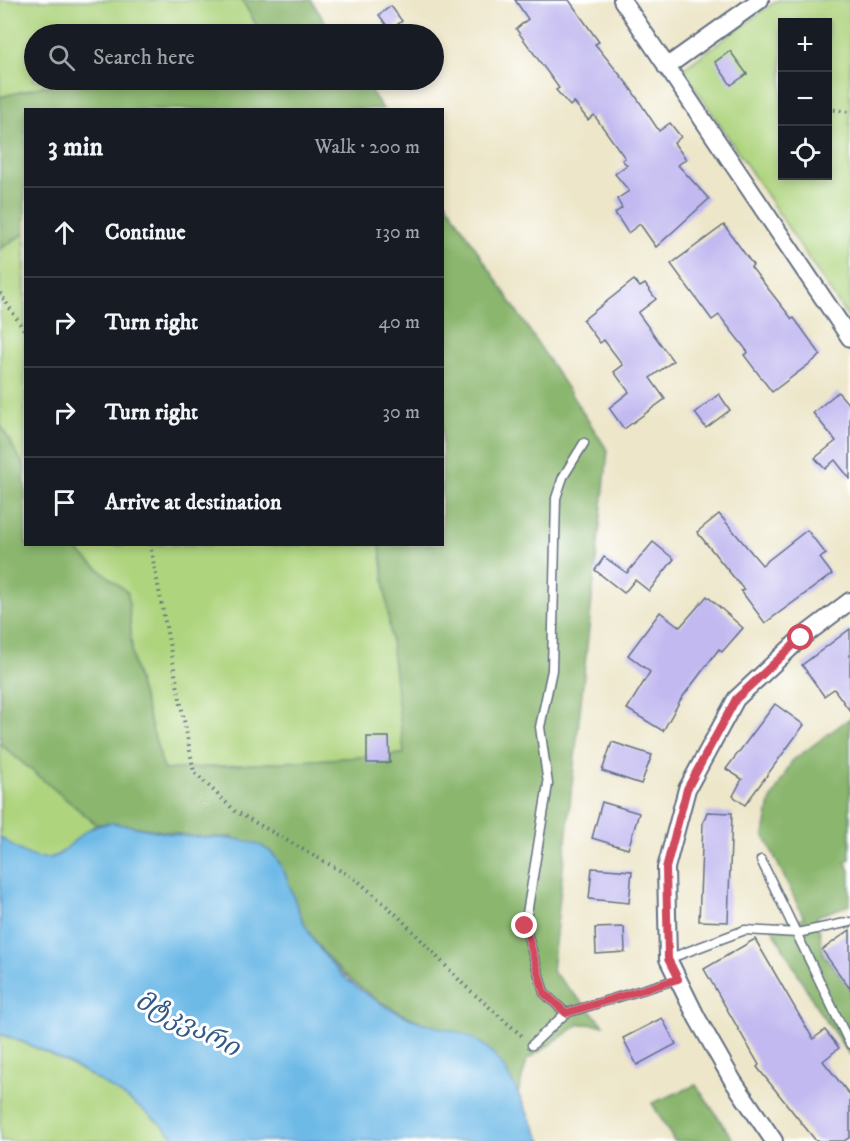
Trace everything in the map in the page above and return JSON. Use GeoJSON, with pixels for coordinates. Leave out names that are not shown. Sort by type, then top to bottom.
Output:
{"type":"FeatureCollection","features":[{"type":"Feature","properties":{"kind":"street"},"geometry":{"type":"LineString","coordinates":[[622,0],[850,338]]}},
{"type":"Feature","properties":{"kind":"street"},"geometry":{"type":"LineString","coordinates":[[666,67],[760,0]]}},
{"type":"Feature","properties":{"kind":"street"},"geometry":{"type":"LineString","coordinates":[[774,1141],[733,1081],[668,959],[666,868],[687,789],[736,699],[801,638],[850,601]]}},
{"type":"Feature","properties":{"kind":"lane"},"geometry":{"type":"LineString","coordinates":[[566,1013],[544,993],[525,926],[548,784],[540,727],[552,670],[556,498],[563,477],[584,444]]}},
{"type":"Feature","properties":{"kind":"lane"},"geometry":{"type":"LineString","coordinates":[[760,860],[850,1044]]}},
{"type":"Feature","properties":{"kind":"lane"},"geometry":{"type":"LineString","coordinates":[[668,959],[745,930],[797,933],[850,922]]}},
{"type":"Feature","properties":{"kind":"lane"},"geometry":{"type":"LineString","coordinates":[[531,1045],[566,1013],[678,979]]}},
{"type":"Feature","properties":{"kind":"path"},"geometry":{"type":"LineString","coordinates":[[832,110],[850,112]]}},
{"type":"Feature","properties":{"kind":"path"},"geometry":{"type":"LineString","coordinates":[[0,293],[24,330]]}},
{"type":"Feature","properties":{"kind":"path"},"geometry":{"type":"LineString","coordinates":[[150,546],[194,772],[235,811],[357,880],[399,917],[464,985],[531,1045]]}},
{"type":"Feature","properties":{"kind":"green space"},"geometry":{"type":"Polygon","coordinates":[[[0,0],[242,0],[256,24],[24,24],[24,90],[28,90],[0,97],[0,0]]]}},
{"type":"Feature","properties":{"kind":"green space"},"geometry":{"type":"Polygon","coordinates":[[[242,0],[311,0],[327,24],[256,24],[242,0]]]}},
{"type":"Feature","properties":{"kind":"green space"},"geometry":{"type":"Polygon","coordinates":[[[778,0],[850,0],[850,321],[683,69],[778,0]]]}},
{"type":"Feature","properties":{"kind":"green space"},"geometry":{"type":"Polygon","coordinates":[[[28,90],[370,90],[382,108],[24,108],[24,234],[0,249],[0,97],[28,90]]]}},
{"type":"Feature","properties":{"kind":"green space"},"geometry":{"type":"Polygon","coordinates":[[[444,200],[608,451],[552,971],[604,1025],[580,1024],[527,1060],[518,1094],[498,1060],[482,1045],[465,1036],[428,1025],[395,1010],[352,981],[333,963],[303,923],[285,873],[232,837],[197,837],[126,825],[96,824],[0,744],[0,424],[24,466],[24,546],[71,546],[128,593],[133,663],[164,770],[404,754],[380,546],[444,546],[444,200]]]}},
{"type":"Feature","properties":{"kind":"green space"},"geometry":{"type":"Polygon","coordinates":[[[24,234],[24,466],[0,424],[0,249],[24,234]]]}},
{"type":"Feature","properties":{"kind":"green space"},"geometry":{"type":"Polygon","coordinates":[[[71,546],[380,546],[405,754],[164,770],[133,663],[128,593],[71,546]]]}},
{"type":"Feature","properties":{"kind":"green space"},"geometry":{"type":"Polygon","coordinates":[[[850,718],[850,859],[845,862],[850,870],[850,905],[817,916],[823,954],[850,988],[850,1055],[819,1011],[769,923],[804,918],[764,835],[770,802],[792,761],[850,718]]]}},
{"type":"Feature","properties":{"kind":"green space"},"geometry":{"type":"Polygon","coordinates":[[[0,744],[96,824],[61,853],[51,857],[30,856],[0,837],[0,744]]]}},
{"type":"Feature","properties":{"kind":"green space"},"geometry":{"type":"Polygon","coordinates":[[[0,1034],[46,1053],[95,1078],[141,1108],[178,1141],[0,1141],[0,1034]]]}},
{"type":"Feature","properties":{"kind":"green space"},"geometry":{"type":"Polygon","coordinates":[[[696,1085],[734,1141],[674,1141],[652,1103],[696,1085]]]}},
{"type":"Feature","properties":{"kind":"water","name":"მტკვარი"},"geometry":{"type":"Polygon","coordinates":[[[112,823],[187,836],[243,840],[268,850],[280,863],[308,930],[320,950],[335,968],[359,989],[390,1009],[423,1023],[466,1035],[490,1050],[515,1087],[542,1141],[178,1141],[141,1109],[95,1078],[46,1052],[0,1034],[0,837],[23,852],[40,858],[53,857],[82,834],[95,827],[112,823]]]}},
{"type":"Feature","properties":{"kind":"building"},"geometry":{"type":"Polygon","coordinates":[[[515,0],[569,0],[599,42],[595,44],[629,86],[659,131],[670,123],[681,137],[674,143],[686,159],[678,165],[709,199],[656,247],[640,224],[628,233],[615,213],[622,208],[617,199],[629,191],[615,174],[627,165],[622,160],[625,158],[594,115],[588,120],[574,102],[570,106],[556,90],[559,88],[516,29],[528,19],[515,0]]]}},
{"type":"Feature","properties":{"kind":"building"},"geometry":{"type":"Polygon","coordinates":[[[391,6],[402,21],[398,24],[386,24],[379,15],[391,6]]]}},
{"type":"Feature","properties":{"kind":"building"},"geometry":{"type":"Polygon","coordinates":[[[730,51],[747,74],[731,85],[715,62],[730,51]]]}},
{"type":"Feature","properties":{"kind":"building"},"geometry":{"type":"Polygon","coordinates":[[[724,225],[753,265],[751,267],[792,319],[794,318],[821,355],[772,392],[744,355],[748,352],[719,315],[712,320],[671,264],[724,225]]]}},
{"type":"Feature","properties":{"kind":"building"},"geometry":{"type":"Polygon","coordinates":[[[634,280],[640,287],[645,284],[656,299],[638,313],[673,361],[650,378],[665,399],[624,429],[609,408],[629,392],[614,372],[623,365],[604,340],[600,343],[583,320],[634,280]]]}},
{"type":"Feature","properties":{"kind":"building"},"geometry":{"type":"Polygon","coordinates":[[[838,392],[850,406],[850,479],[835,460],[825,469],[815,458],[836,441],[813,413],[838,392]]]}},
{"type":"Feature","properties":{"kind":"building"},"geometry":{"type":"Polygon","coordinates":[[[719,394],[730,410],[706,428],[695,413],[719,394]]]}},
{"type":"Feature","properties":{"kind":"building"},"geometry":{"type":"Polygon","coordinates":[[[719,514],[762,565],[807,530],[826,554],[820,558],[832,574],[765,623],[741,591],[744,590],[697,532],[719,514]]]}},
{"type":"Feature","properties":{"kind":"building"},"geometry":{"type":"Polygon","coordinates":[[[653,542],[674,559],[649,591],[635,580],[624,593],[595,570],[604,557],[627,573],[653,542]]]}},
{"type":"Feature","properties":{"kind":"building"},"geometry":{"type":"Polygon","coordinates":[[[707,596],[743,628],[722,652],[719,649],[681,699],[663,731],[627,709],[650,672],[628,655],[660,612],[680,627],[707,596]]]}},
{"type":"Feature","properties":{"kind":"building"},"geometry":{"type":"Polygon","coordinates":[[[850,629],[850,711],[834,689],[824,696],[802,665],[850,629]]]}},
{"type":"Feature","properties":{"kind":"building"},"geometry":{"type":"Polygon","coordinates":[[[775,704],[804,725],[745,805],[733,796],[742,779],[726,769],[775,704]]]}},
{"type":"Feature","properties":{"kind":"building"},"geometry":{"type":"Polygon","coordinates":[[[367,737],[389,737],[390,763],[367,763],[367,737]]]}},
{"type":"Feature","properties":{"kind":"building"},"geometry":{"type":"Polygon","coordinates":[[[612,742],[652,755],[641,784],[602,771],[612,742]]]}},
{"type":"Feature","properties":{"kind":"building"},"geometry":{"type":"Polygon","coordinates":[[[602,802],[639,813],[628,849],[592,838],[602,802]]]}},
{"type":"Feature","properties":{"kind":"building"},"geometry":{"type":"Polygon","coordinates":[[[707,812],[732,813],[728,922],[699,921],[703,823],[707,812]]]}},
{"type":"Feature","properties":{"kind":"building"},"geometry":{"type":"Polygon","coordinates":[[[592,868],[632,871],[629,903],[589,899],[592,868]]]}},
{"type":"Feature","properties":{"kind":"building"},"geometry":{"type":"Polygon","coordinates":[[[624,927],[625,952],[596,954],[595,928],[624,927]]]}},
{"type":"Feature","properties":{"kind":"building"},"geometry":{"type":"Polygon","coordinates":[[[850,930],[850,989],[822,950],[850,930]]]}},
{"type":"Feature","properties":{"kind":"building"},"geometry":{"type":"Polygon","coordinates":[[[755,939],[813,1039],[825,1030],[839,1048],[823,1061],[850,1095],[850,1137],[844,1141],[816,1141],[757,1067],[759,1065],[704,969],[755,939]]]}},
{"type":"Feature","properties":{"kind":"building"},"geometry":{"type":"Polygon","coordinates":[[[662,1018],[676,1044],[637,1065],[623,1038],[662,1018]]]}},
{"type":"Feature","properties":{"kind":"route"},"geometry":{"type":"LineString","coordinates":[[525,926],[544,993],[566,1013],[627,997],[678,979],[668,959],[666,868],[687,789],[736,699],[801,638]]}}]}
